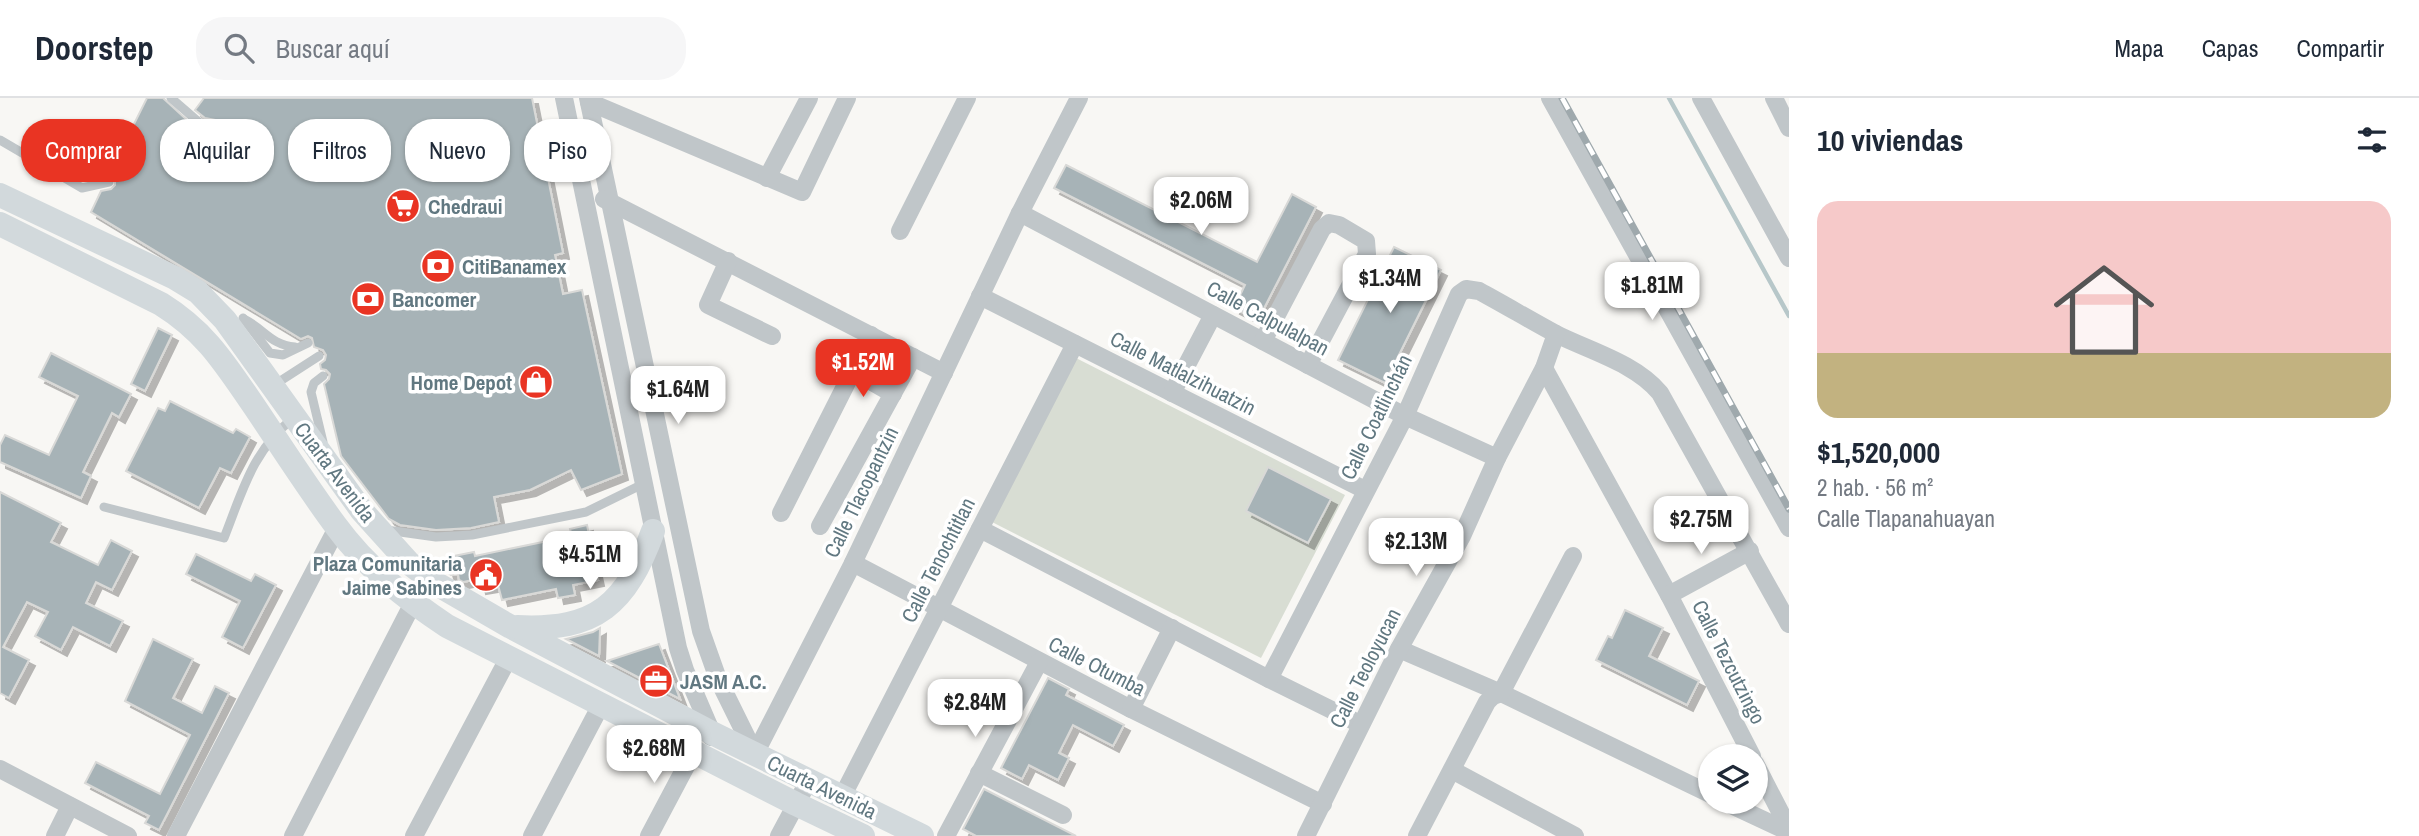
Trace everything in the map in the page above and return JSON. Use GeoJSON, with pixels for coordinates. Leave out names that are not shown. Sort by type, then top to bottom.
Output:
{"type":"FeatureCollection","features":[{"type":"Feature","properties":{"kind":"main road","name":"Cuarta Avenida"},"geometry":{"type":"LineString","coordinates":[[0,195],[175,278],[234,319],[272,386],[328,465],[377,529],[409,563],[435,583],[712,733],[922,836]]}},
{"type":"Feature","properties":{"kind":"main road","name":"Cuarta Avenida"},"geometry":{"type":"LineString","coordinates":[[0,224],[161,304],[185,319],[203,336],[250,400],[337,528],[372,567],[413,603],[447,625],[863,836]]}},
{"type":"Feature","properties":{"kind":"main road"},"geometry":{"type":"LineString","coordinates":[[203,336],[234,319]]}},
{"type":"Feature","properties":{"kind":"main road"},"geometry":{"type":"LineString","coordinates":[[250,400],[272,386]]}},
{"type":"Feature","properties":{"kind":"main road"},"geometry":{"type":"LineString","coordinates":[[511,626],[556,626],[574,623],[606,608],[628,585],[653,531]]}},
{"type":"Feature","properties":{"kind":"street"},"geometry":{"type":"LineString","coordinates":[[564,98],[643,484],[682,659],[712,733],[649,836]]}},
{"type":"Feature","properties":{"kind":"street"},"geometry":{"type":"LineString","coordinates":[[767,178],[809,98]]}},
{"type":"Feature","properties":{"kind":"street"},"geometry":{"type":"LineString","coordinates":[[588,100],[802,192],[847,98]]}},
{"type":"Feature","properties":{"kind":"street"},"geometry":{"type":"LineString","coordinates":[[900,231],[967,98]]}},
{"type":"Feature","properties":{"kind":"street","name":"Calle Tlacopantzin"},"geometry":{"type":"LineString","coordinates":[[755,754],[853,563],[1020,213],[1079,98]]}},
{"type":"Feature","properties":{"kind":"street"},"geometry":{"type":"LineString","coordinates":[[1550,98],[1789,528]]}},
{"type":"Feature","properties":{"kind":"street"},"geometry":{"type":"LineString","coordinates":[[1701,98],[1789,258]]}},
{"type":"Feature","properties":{"kind":"street"},"geometry":{"type":"LineString","coordinates":[[1774,98],[1785,114]]}},
{"type":"Feature","properties":{"kind":"street"},"geometry":{"type":"LineString","coordinates":[[588,100],[701,631],[718,679],[755,754]]}},
{"type":"Feature","properties":{"kind":"street"},"geometry":{"type":"LineString","coordinates":[[585,193],[611,201],[944,373]]}},
{"type":"Feature","properties":{"kind":"street","name":"Calle Calpulalpan"},"geometry":{"type":"LineString","coordinates":[[1020,213],[1405,416],[1497,458]]}},
{"type":"Feature","properties":{"kind":"street"},"geometry":{"type":"LineString","coordinates":[[1263,341],[1322,229],[1329,223],[1339,225],[1363,238],[1368,249],[1308,365]]}},
{"type":"Feature","properties":{"kind":"street"},"geometry":{"type":"LineString","coordinates":[[728,261],[708,305],[772,335]]}},
{"type":"Feature","properties":{"kind":"street"},"geometry":{"type":"LineString","coordinates":[[602,281],[627,275]]}},
{"type":"Feature","properties":{"kind":"street","name":"Calle Coatlinchán"},"geometry":{"type":"LineString","coordinates":[[1269,679],[1405,416],[1459,294],[1466,289],[1479,291],[1556,334]]}},
{"type":"Feature","properties":{"kind":"street","name":"Calle Matlalzihuatzin"},"geometry":{"type":"LineString","coordinates":[[980,296],[1365,490]]}},
{"type":"Feature","properties":{"kind":"street"},"geometry":{"type":"LineString","coordinates":[[1172,393],[1213,315]]}},
{"type":"Feature","properties":{"kind":"street"},"geometry":{"type":"LineString","coordinates":[[1556,334],[1640,374],[1653,384],[1789,624]]}},
{"type":"Feature","properties":{"kind":"street","name":"Calle Teoloyucan"},"geometry":{"type":"LineString","coordinates":[[1306,836],[1399,649],[1462,536],[1497,458],[1544,368],[1556,334]]}},
{"type":"Feature","properties":{"kind":"street"},"geometry":{"type":"LineString","coordinates":[[781,513],[871,335]]}},
{"type":"Feature","properties":{"kind":"street","name":"Calle Tenochtitlan"},"geometry":{"type":"LineString","coordinates":[[842,797],[1075,344]]}},
{"type":"Feature","properties":{"kind":"street"},"geometry":{"type":"LineString","coordinates":[[820,526],[913,357]]}},
{"type":"Feature","properties":{"kind":"street","name":"Calle Tezcutzingo"},"geometry":{"type":"LineString","coordinates":[[1544,368],[1669,595],[1746,744]]}},
{"type":"Feature","properties":{"kind":"street"},"geometry":{"type":"LineString","coordinates":[[853,371],[893,394]]}},
{"type":"Feature","properties":{"kind":"street"},"geometry":{"type":"LineString","coordinates":[[176,836],[337,528]]}},
{"type":"Feature","properties":{"kind":"street"},"geometry":{"type":"LineString","coordinates":[[980,529],[1360,724]]}},
{"type":"Feature","properties":{"kind":"street"},"geometry":{"type":"LineString","coordinates":[[1669,595],[1750,551]]}},
{"type":"Feature","properties":{"kind":"street"},"geometry":{"type":"LineString","coordinates":[[1417,836],[1487,702],[1501,693],[1573,556]]}},
{"type":"Feature","properties":{"kind":"street","name":"Calle Otumba"},"geometry":{"type":"LineString","coordinates":[[853,563],[1130,709],[1323,804]]}},
{"type":"Feature","properties":{"kind":"street"},"geometry":{"type":"LineString","coordinates":[[293,836],[413,603]]}},
{"type":"Feature","properties":{"kind":"street"},"geometry":{"type":"LineString","coordinates":[[1130,709],[1172,628]]}},
{"type":"Feature","properties":{"kind":"street"},"geometry":{"type":"LineString","coordinates":[[1399,649],[1501,693],[1698,788]]}},
{"type":"Feature","properties":{"kind":"street"},"geometry":{"type":"LineString","coordinates":[[414,836],[509,657]]}},
{"type":"Feature","properties":{"kind":"street"},"geometry":{"type":"LineString","coordinates":[[946,836],[1039,662]]}},
{"type":"Feature","properties":{"kind":"street"},"geometry":{"type":"LineString","coordinates":[[532,836],[602,704]]}},
{"type":"Feature","properties":{"kind":"street"},"geometry":{"type":"LineString","coordinates":[[0,769],[128,836]]}},
{"type":"Feature","properties":{"kind":"street"},"geometry":{"type":"LineString","coordinates":[[1452,770],[1543,829],[1576,836]]}},
{"type":"Feature","properties":{"kind":"street"},"geometry":{"type":"LineString","coordinates":[[979,772],[1063,815]]}},
{"type":"Feature","properties":{"kind":"street"},"geometry":{"type":"LineString","coordinates":[[779,836],[809,780]]}},
{"type":"Feature","properties":{"kind":"street"},"geometry":{"type":"LineString","coordinates":[[1768,789],[1789,830]]}},
{"type":"Feature","properties":{"kind":"street"},"geometry":{"type":"LineString","coordinates":[[55,836],[70,806]]}},
{"type":"Feature","properties":{"kind":"street"},"geometry":{"type":"LineString","coordinates":[[1753,814],[1789,830]]}},
{"type":"Feature","properties":{"kind":"lane"},"geometry":{"type":"LineString","coordinates":[[171,98],[195,119]]}},
{"type":"Feature","properties":{"kind":"lane"},"geometry":{"type":"LineString","coordinates":[[0,140],[21,153]]}},
{"type":"Feature","properties":{"kind":"lane"},"geometry":{"type":"LineString","coordinates":[[71,182],[82,188],[109,183]]}},
{"type":"Feature","properties":{"kind":"lane"},"geometry":{"type":"LineString","coordinates":[[234,319],[256,324],[278,344],[296,347],[308,343]]}},
{"type":"Feature","properties":{"kind":"lane"},"geometry":{"type":"LineString","coordinates":[[272,386],[319,356]]}},
{"type":"Feature","properties":{"kind":"lane"},"geometry":{"type":"LineString","coordinates":[[323,376],[314,383],[312,392],[328,465]]}},
{"type":"Feature","properties":{"kind":"lane"},"geometry":{"type":"LineString","coordinates":[[104,507],[223,538],[256,457],[273,434],[294,417]]}},
{"type":"Feature","properties":{"kind":"lane"},"geometry":{"type":"LineString","coordinates":[[377,529],[436,537],[472,536],[586,512],[643,484]]}},
{"type":"Feature","properties":{"kind":"shaded area"},"geometry":{"type":"Polygon","coordinates":[[[1076,358],[1345,495],[1261,658],[992,522],[1076,358]]]}},
{"type":"Feature","properties":{"kind":"building"},"geometry":{"type":"Polygon","coordinates":[[[147,98],[163,98],[186,119],[160,119],[160,182],[274,182],[274,119],[205,118],[195,110],[204,98],[532,98],[536,119],[524,119],[524,182],[549,182],[563,253],[555,255],[563,294],[582,290],[622,474],[581,490],[571,470],[530,490],[494,497],[499,522],[471,528],[436,530],[400,525],[389,519],[341,456],[324,384],[330,374],[321,369],[320,364],[326,355],[323,350],[314,347],[312,338],[308,336],[301,339],[91,212],[101,191],[111,189],[115,182],[146,182],[146,119],[136,119],[147,98]]]}},
{"type":"Feature","properties":{"kind":"building"},"geometry":{"type":"Polygon","coordinates":[[[1066,165],[1257,262],[1292,194],[1316,207],[1258,320],[1234,308],[1245,285],[1054,188],[1066,165]]]}},
{"type":"Feature","properties":{"kind":"building"},"geometry":{"type":"Polygon","coordinates":[[[1394,247],[1441,270],[1385,383],[1338,360],[1394,247]]]}},
{"type":"Feature","properties":{"kind":"building"},"geometry":{"type":"Polygon","coordinates":[[[158,328],[172,335],[145,391],[131,384],[158,328]]]}},
{"type":"Feature","properties":{"kind":"building"},"geometry":{"type":"Polygon","coordinates":[[[51,353],[131,394],[119,417],[112,413],[83,472],[91,476],[81,498],[0,462],[0,445],[5,435],[49,455],[78,396],[39,377],[51,353]]]}},
{"type":"Feature","properties":{"kind":"building"},"geometry":{"type":"Polygon","coordinates":[[[170,401],[233,433],[236,429],[250,437],[231,473],[220,468],[199,508],[126,471],[158,408],[165,411],[170,401]]]}},
{"type":"Feature","properties":{"kind":"building"},"geometry":{"type":"Polygon","coordinates":[[[1268,467],[1331,499],[1308,543],[1246,511],[1268,467]]]}},
{"type":"Feature","properties":{"kind":"building"},"geometry":{"type":"Polygon","coordinates":[[[0,492],[61,523],[51,542],[98,565],[111,540],[132,551],[112,590],[96,582],[86,603],[123,621],[110,646],[73,627],[61,650],[35,636],[48,612],[27,602],[3,647],[29,660],[9,698],[0,693],[0,492]]]}},
{"type":"Feature","properties":{"kind":"building"},"geometry":{"type":"Polygon","coordinates":[[[587,525],[593,554],[599,562],[596,571],[598,580],[573,585],[575,595],[558,598],[556,589],[502,600],[498,585],[480,588],[478,579],[463,582],[459,580],[458,574],[448,573],[444,558],[474,552],[475,556],[572,536],[570,529],[587,525]]]}},
{"type":"Feature","properties":{"kind":"building"},"geometry":{"type":"Polygon","coordinates":[[[196,554],[251,581],[255,574],[276,585],[243,648],[222,637],[240,601],[186,574],[196,554]]]}},
{"type":"Feature","properties":{"kind":"building"},"geometry":{"type":"Polygon","coordinates":[[[1625,610],[1663,628],[1649,656],[1699,681],[1687,705],[1596,660],[1608,636],[1612,638],[1625,610]]]}},
{"type":"Feature","properties":{"kind":"building"},"geometry":{"type":"Polygon","coordinates":[[[600,628],[599,656],[566,639],[593,632],[600,628]]]}},
{"type":"Feature","properties":{"kind":"building"},"geometry":{"type":"Polygon","coordinates":[[[153,639],[193,659],[173,698],[202,713],[215,686],[229,693],[159,830],[145,823],[149,816],[85,783],[96,762],[160,794],[190,735],[125,701],[153,639]]]}},
{"type":"Feature","properties":{"kind":"building"},"geometry":{"type":"Polygon","coordinates":[[[659,644],[680,699],[607,661],[659,644]]]}},
{"type":"Feature","properties":{"kind":"building"},"geometry":{"type":"Polygon","coordinates":[[[1048,678],[1069,689],[1066,695],[1124,725],[1113,746],[1073,725],[1059,753],[1069,758],[1058,780],[1029,765],[1022,779],[1001,768],[1048,678]]]}},
{"type":"Feature","properties":{"kind":"building"},"geometry":{"type":"Polygon","coordinates":[[[984,789],[1076,836],[976,836],[963,829],[984,789]]]}},
{"type":"Feature","properties":{"kind":"waterway"},"geometry":{"type":"LineString","coordinates":[[1669,98],[1789,316]]}},
{"type":"Feature","properties":{"kind":"railway"},"geometry":{"type":"LineString","coordinates":[[1562,98],[1789,509]]}},
{"type":"Feature","properties":{"kind":"place","name":"Chedraui"},"geometry":{"type":"Point","coordinates":[403,206]}},
{"type":"Feature","properties":{"kind":"place","name":"CitiBanamex"},"geometry":{"type":"Point","coordinates":[438,266]}},
{"type":"Feature","properties":{"kind":"place","name":"Bancomer"},"geometry":{"type":"Point","coordinates":[368,299]}},
{"type":"Feature","properties":{"kind":"place","name":"Home Depot"},"geometry":{"type":"Point","coordinates":[536,382]}},
{"type":"Feature","properties":{"kind":"place","name":"Plaza Comunitaria Jaime Sabines"},"geometry":{"type":"Point","coordinates":[486,575]}},
{"type":"Feature","properties":{"kind":"place","name":"JASM A.C."},"geometry":{"type":"Point","coordinates":[656,681]}}]}
